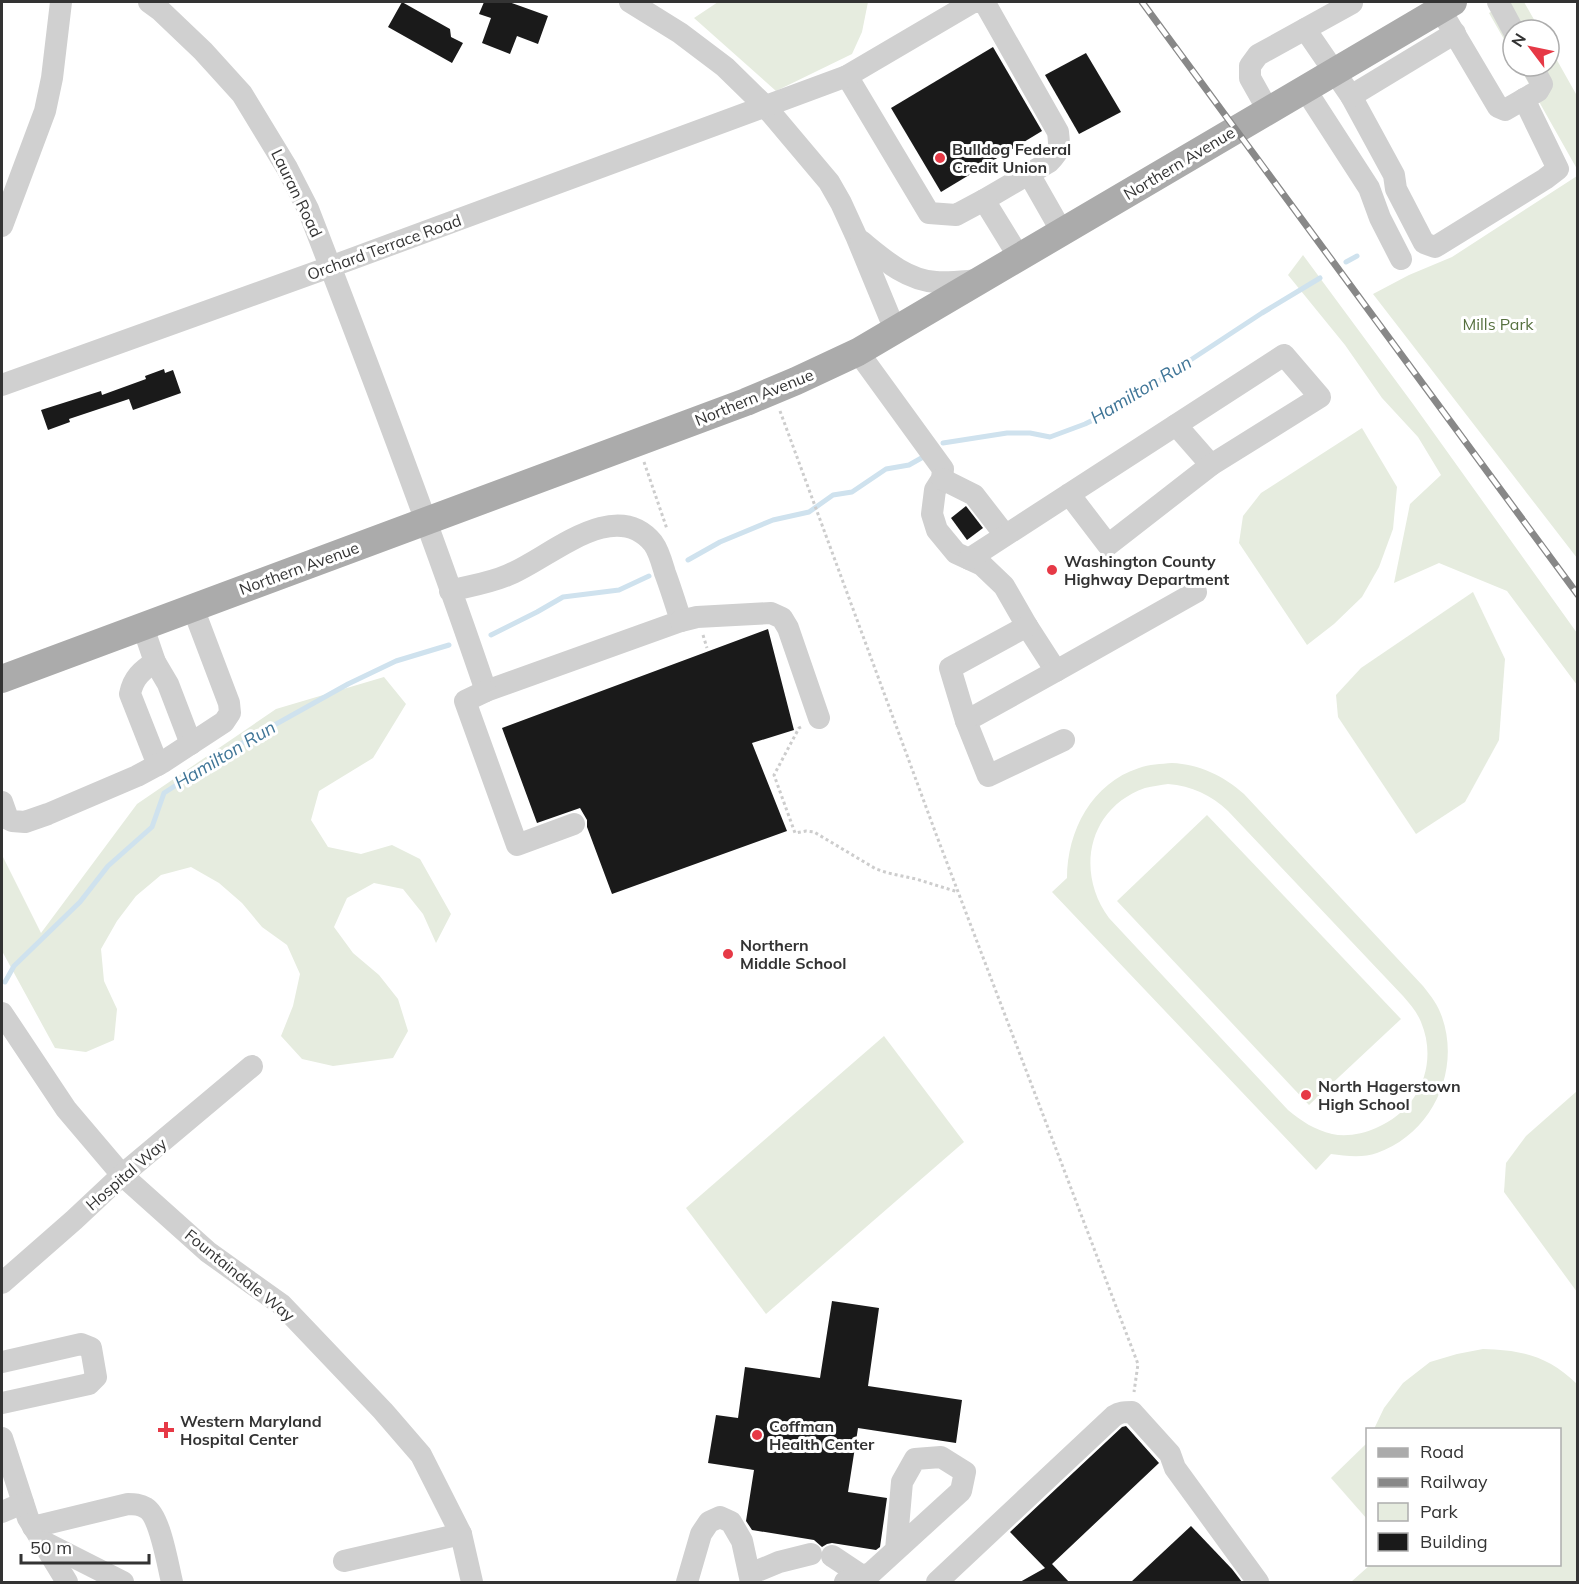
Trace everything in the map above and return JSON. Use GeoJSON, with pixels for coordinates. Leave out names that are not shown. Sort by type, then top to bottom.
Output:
{"type":"FeatureCollection","features":[{"type":"Feature","properties":{"kind":"main road","name":"Northern Avenue"},"geometry":{"type":"LineString","coordinates":[[2,679],[746,402],[796,381],[858,352],[1449,4]]}},
{"type":"Feature","properties":{"kind":"street"},"geometry":{"type":"LineString","coordinates":[[2,226],[45,111],[52,78],[61,2]]}},
{"type":"Feature","properties":{"kind":"street","name":"Lauran Road"},"geometry":{"type":"LineString","coordinates":[[149,2],[203,51],[242,94],[287,168],[308,209],[426,521],[486,691]]}},
{"type":"Feature","properties":{"kind":"street"},"geometry":{"type":"LineString","coordinates":[[630,2],[680,33],[725,67],[765,105],[829,182],[858,238],[895,330]]}},
{"type":"Feature","properties":{"kind":"street","name":"Orchard Terrace Road"},"geometry":{"type":"LineString","coordinates":[[2,385],[330,267],[847,76],[973,2],[980,2]]}},
{"type":"Feature","properties":{"kind":"street"},"geometry":{"type":"LineString","coordinates":[[847,76],[929,213],[956,215],[984,200],[1049,162],[1060,147],[1058,132],[986,5],[980,2]]}},
{"type":"Feature","properties":{"kind":"street"},"geometry":{"type":"LineString","coordinates":[[1268,110],[1250,78],[1250,66],[1258,55],[1352,2]]}},
{"type":"Feature","properties":{"kind":"street"},"geometry":{"type":"LineString","coordinates":[[1498,2],[1507,18]]}},
{"type":"Feature","properties":{"kind":"street"},"geometry":{"type":"LineString","coordinates":[[1449,4],[1455,33],[1498,107],[1505,110],[1538,91],[1542,84],[1539,78]]}},
{"type":"Feature","properties":{"kind":"street"},"geometry":{"type":"LineString","coordinates":[[1305,29],[1351,96],[1394,175],[1396,189],[1424,243],[1436,248],[1558,169],[1524,99]]}},
{"type":"Feature","properties":{"kind":"street"},"geometry":{"type":"LineString","coordinates":[[1351,96],[1455,33]]}},
{"type":"Feature","properties":{"kind":"street"},"geometry":{"type":"LineString","coordinates":[[1305,89],[1369,188],[1380,218],[1401,259]]}},
{"type":"Feature","properties":{"kind":"street"},"geometry":{"type":"LineString","coordinates":[[1029,174],[1062,232]]}},
{"type":"Feature","properties":{"kind":"street"},"geometry":{"type":"LineString","coordinates":[[984,200],[1019,257]]}},
{"type":"Feature","properties":{"kind":"street"},"geometry":{"type":"LineString","coordinates":[[858,238],[889,264],[912,276],[934,282],[980,280]]}},
{"type":"Feature","properties":{"kind":"street"},"geometry":{"type":"LineString","coordinates":[[858,352],[943,469],[942,479],[935,490],[932,514],[937,530],[956,553],[982,565],[1004,586],[1056,671]]}},
{"type":"Feature","properties":{"kind":"street"},"geometry":{"type":"LineString","coordinates":[[969,559],[1005,535],[1284,355],[1320,398],[1211,465],[1108,544],[1069,494]]}},
{"type":"Feature","properties":{"kind":"street"},"geometry":{"type":"LineString","coordinates":[[1176,425],[1211,465]]}},
{"type":"Feature","properties":{"kind":"street"},"geometry":{"type":"LineString","coordinates":[[942,479],[974,495],[1005,535]]}},
{"type":"Feature","properties":{"kind":"street"},"geometry":{"type":"LineString","coordinates":[[450,591],[508,575],[592,530],[610,526],[628,527],[642,533],[653,543],[659,554],[681,621]]}},
{"type":"Feature","properties":{"kind":"street"},"geometry":{"type":"LineString","coordinates":[[966,721],[1196,592]]}},
{"type":"Feature","properties":{"kind":"street"},"geometry":{"type":"LineString","coordinates":[[2,802],[8,819],[25,822],[137,776],[224,722],[230,713],[229,704],[193,608]]}},
{"type":"Feature","properties":{"kind":"street"},"geometry":{"type":"LineString","coordinates":[[574,824],[517,845],[465,701],[486,691],[681,621],[697,617],[771,613],[782,618],[788,628],[819,718]]}},
{"type":"Feature","properties":{"kind":"street"},"geometry":{"type":"LineString","coordinates":[[1027,626],[950,668],[966,721],[988,776],[1064,740]]}},
{"type":"Feature","properties":{"kind":"street"},"geometry":{"type":"LineString","coordinates":[[143,627],[155,662],[168,684],[191,744]]}},
{"type":"Feature","properties":{"kind":"street"},"geometry":{"type":"LineString","coordinates":[[155,662],[135,679],[130,694],[158,765]]}},
{"type":"Feature","properties":{"kind":"street","name":"Fountaindale Way"},"geometry":{"type":"LineString","coordinates":[[2,1013],[66,1109],[122,1175],[208,1252],[282,1305],[383,1411],[421,1455],[461,1534],[472,1582]]}},
{"type":"Feature","properties":{"kind":"street","name":"Hospital Way"},"geometry":{"type":"LineString","coordinates":[[2,1283],[122,1175],[252,1066]]}},
{"type":"Feature","properties":{"kind":"street"},"geometry":{"type":"LineString","coordinates":[[2,1362],[81,1344],[91,1348],[96,1377],[89,1384],[2,1403]]}},
{"type":"Feature","properties":{"kind":"street"},"geometry":{"type":"LineString","coordinates":[[937,1582],[1119,1412],[1132,1412],[1170,1454],[1175,1468],[1258,1582]]}},
{"type":"Feature","properties":{"kind":"street"},"geometry":{"type":"LineString","coordinates":[[4,1451],[28,1518],[68,1582]]}},
{"type":"Feature","properties":{"kind":"street"},"geometry":{"type":"LineString","coordinates":[[2,1512],[23,1503]]}},
{"type":"Feature","properties":{"kind":"street"},"geometry":{"type":"LineString","coordinates":[[38,1534],[128,1504],[136,1504],[148,1509],[158,1526],[172,1582]]}},
{"type":"Feature","properties":{"kind":"street"},"geometry":{"type":"LineString","coordinates":[[687,1582],[701,1534],[709,1522],[720,1517],[731,1522],[742,1541],[750,1578],[779,1562],[821,1555],[853,1579],[871,1573],[896,1550]]}},
{"type":"Feature","properties":{"kind":"street"},"geometry":{"type":"LineString","coordinates":[[38,1534],[123,1582]]}},
{"type":"Feature","properties":{"kind":"street"},"geometry":{"type":"LineString","coordinates":[[344,1561],[461,1534]]}},
{"type":"Feature","properties":{"kind":"path"},"geometry":{"type":"LineString","coordinates":[[780,409],[959,893],[1138,1364],[1132,1412]]}},
{"type":"Feature","properties":{"kind":"path"},"geometry":{"type":"LineString","coordinates":[[819,718],[799,728],[774,775],[795,833],[814,832],[876,869],[959,893]]}},
{"type":"Feature","properties":{"kind":"green space"},"geometry":{"type":"Polygon","coordinates":[[[718,2],[868,2],[862,32],[852,54],[776,91],[694,18],[718,2]]]}},
{"type":"Feature","properties":{"kind":"green space"},"geometry":{"type":"Polygon","coordinates":[[[1507,2],[1524,2],[1533,18],[1501,18],[1501,34],[1489,13],[1507,2]]]}},
{"type":"Feature","properties":{"kind":"green space"},"geometry":{"type":"Polygon","coordinates":[[[1561,67],[1577,94],[1577,169],[1526,78],[1561,78],[1561,67]]]}},
{"type":"Feature","properties":{"kind":"green space","name":"Mills Park"},"geometry":{"type":"Polygon","coordinates":[[[1577,176],[1577,558],[1373,294],[1409,275],[1452,257],[1577,176]]]}},
{"type":"Feature","properties":{"kind":"green space"},"geometry":{"type":"Polygon","coordinates":[[[1303,255],[1577,633],[1577,685],[1507,591],[1439,563],[1394,583],[1410,504],[1441,475],[1418,437],[1382,398],[1345,345],[1288,275],[1303,255]]]}},
{"type":"Feature","properties":{"kind":"green space"},"geometry":{"type":"Polygon","coordinates":[[[1362,428],[1397,487],[1393,529],[1379,567],[1362,597],[1334,624],[1307,645],[1239,543],[1243,516],[1261,493],[1362,428]]]}},
{"type":"Feature","properties":{"kind":"green space"},"geometry":{"type":"Polygon","coordinates":[[[1473,592],[1505,659],[1499,740],[1465,802],[1416,834],[1338,717],[1336,695],[1361,668],[1473,592]]]}},
{"type":"Feature","properties":{"kind":"green space"},"geometry":{"type":"Polygon","coordinates":[[[384,677],[406,704],[373,758],[319,791],[311,820],[328,847],[361,854],[392,845],[420,859],[451,914],[436,943],[423,914],[403,889],[374,883],[347,898],[334,927],[353,953],[379,975],[398,999],[408,1031],[393,1058],[333,1066],[302,1059],[281,1036],[293,1006],[300,974],[287,945],[262,927],[242,903],[219,883],[191,867],[161,875],[136,896],[117,921],[101,949],[104,981],[117,1009],[114,1040],[86,1052],[55,1048],[2,951],[2,855],[41,933],[137,804],[276,709],[384,677]]]}},
{"type":"Feature","properties":{"kind":"green space"},"geometry":{"type":"Polygon","coordinates":[[[1172,763],[1211,772],[1244,794],[1423,986],[1436,1005],[1442,1017],[1447,1038],[1448,1058],[1444,1079],[1427,1116],[1396,1144],[1366,1156],[1331,1154],[1316,1170],[1052,892],[1067,878],[1068,860],[1077,826],[1096,797],[1122,775],[1151,765],[1172,763]],[[1168,784],[1145,788],[1126,797],[1111,810],[1100,826],[1093,843],[1090,862],[1092,881],[1098,900],[1109,918],[1298,1118],[1320,1130],[1343,1135],[1366,1132],[1391,1120],[1413,1098],[1426,1070],[1426,1038],[1415,1011],[1228,811],[1201,792],[1168,784]]]}},
{"type":"Feature","properties":{"kind":"green space"},"geometry":{"type":"Polygon","coordinates":[[[1207,815],[1401,1019],[1309,1105],[1117,901],[1207,815]]]}},
{"type":"Feature","properties":{"kind":"green space"},"geometry":{"type":"Polygon","coordinates":[[[884,1036],[964,1142],[766,1314],[686,1208],[884,1036]]]}},
{"type":"Feature","properties":{"kind":"green space"},"geometry":{"type":"Polygon","coordinates":[[[1577,1091],[1577,1292],[1504,1192],[1506,1163],[1526,1136],[1577,1091]]]}},
{"type":"Feature","properties":{"kind":"green space"},"geometry":{"type":"Polygon","coordinates":[[[1483,1349],[1534,1356],[1556,1367],[1577,1384],[1577,1582],[1351,1582],[1369,1566],[1561,1566],[1561,1428],[1374,1428],[1384,1408],[1403,1383],[1430,1362],[1483,1349]]]}},
{"type":"Feature","properties":{"kind":"green space"},"geometry":{"type":"Polygon","coordinates":[[[1366,1444],[1366,1518],[1331,1478],[1366,1444]]]}},
{"type":"Feature","properties":{"kind":"building"},"geometry":{"type":"Polygon","coordinates":[[[402,2],[450,29],[451,37],[463,43],[452,63],[388,27],[402,2]]]}},
{"type":"Feature","properties":{"kind":"building"},"geometry":{"type":"Polygon","coordinates":[[[484,2],[509,2],[548,16],[538,44],[517,36],[510,54],[482,43],[491,18],[479,14],[484,2]]]}},
{"type":"Feature","properties":{"kind":"building"},"geometry":{"type":"Polygon","coordinates":[[[993,47],[1042,131],[941,192],[891,108],[993,47]]]}},
{"type":"Feature","properties":{"kind":"building"},"geometry":{"type":"Polygon","coordinates":[[[1086,53],[1121,112],[1079,134],[1045,75],[1086,53]]]}},
{"type":"Feature","properties":{"kind":"building"},"geometry":{"type":"Polygon","coordinates":[[[164,369],[165,373],[173,370],[181,393],[133,410],[129,399],[69,419],[70,422],[48,430],[41,410],[101,391],[102,395],[146,379],[145,376],[164,369]]]}},
{"type":"Feature","properties":{"kind":"building"},"geometry":{"type":"Polygon","coordinates":[[[966,506],[983,528],[967,540],[951,518],[966,506]]]}},
{"type":"Feature","properties":{"kind":"building"},"geometry":{"type":"Polygon","coordinates":[[[768,629],[794,730],[752,743],[787,831],[612,894],[587,827],[587,820],[580,808],[537,823],[502,728],[768,629]]]}},
{"type":"Feature","properties":{"kind":"building","name":"Coffman Health Center"},"geometry":{"type":"Polygon","coordinates":[[[832,1301],[879,1308],[868,1386],[962,1400],[956,1443],[858,1428],[848,1492],[887,1498],[880,1547],[876,1550],[832,1543],[822,1547],[814,1540],[752,1530],[746,1521],[754,1470],[708,1463],[716,1415],[738,1418],[745,1367],[820,1378],[832,1301]]]}},
{"type":"Feature","properties":{"kind":"building"},"geometry":{"type":"Polygon","coordinates":[[[1126,1426],[1159,1463],[1052,1564],[1069,1582],[1020,1582],[1045,1568],[1010,1532],[1122,1427],[1126,1426]]]}},
{"type":"Feature","properties":{"kind":"building"},"geometry":{"type":"Polygon","coordinates":[[[1191,1526],[1242,1582],[1131,1582],[1191,1526]]]}},
{"type":"Feature","properties":{"kind":"waterway","name":"Hamilton Run"},"geometry":{"type":"LineString","coordinates":[[1346,262],[1357,256]]}},
{"type":"Feature","properties":{"kind":"waterway","name":"Hamilton Run"},"geometry":{"type":"LineString","coordinates":[[943,443],[1007,433],[1030,433],[1050,437],[1085,424],[1119,407],[1262,313],[1320,278]]}},
{"type":"Feature","properties":{"kind":"waterway","name":"Hamilton Run"},"geometry":{"type":"LineString","coordinates":[[688,560],[720,542],[773,520],[809,512],[833,495],[852,492],[886,469],[909,465],[925,456]]}},
{"type":"Feature","properties":{"kind":"waterway","name":"Hamilton Run"},"geometry":{"type":"LineString","coordinates":[[491,635],[563,597],[619,590],[649,576]]}},
{"type":"Feature","properties":{"kind":"waterway","name":"Hamilton Run"},"geometry":{"type":"LineString","coordinates":[[5,982],[14,966],[80,902],[108,866],[152,827],[164,793],[235,747],[348,684],[396,661],[449,645]]}},
{"type":"Feature","properties":{"kind":"railway"},"geometry":{"type":"LineString","coordinates":[[1142,2],[1578,595]]}},
{"type":"Feature","properties":{"kind":"place","name":"Bulldog Federal Credit Union"},"geometry":{"type":"Point","coordinates":[940,158]}},
{"type":"Feature","properties":{"kind":"place","name":"Washington County Highway Department"},"geometry":{"type":"Point","coordinates":[1052,570]}},
{"type":"Feature","properties":{"kind":"place","name":"Northern Middle School"},"geometry":{"type":"Point","coordinates":[728,954]}},
{"type":"Feature","properties":{"kind":"place","name":"North Hagerstown High School"},"geometry":{"type":"Point","coordinates":[1306,1095]}},
{"type":"Feature","properties":{"kind":"place","name":"Western Maryland Hospital Center"},"geometry":{"type":"Point","coordinates":[166,1430]}},
{"type":"Feature","properties":{"kind":"place","name":"Coffman Health Center"},"geometry":{"type":"Point","coordinates":[757,1435]}}]}
